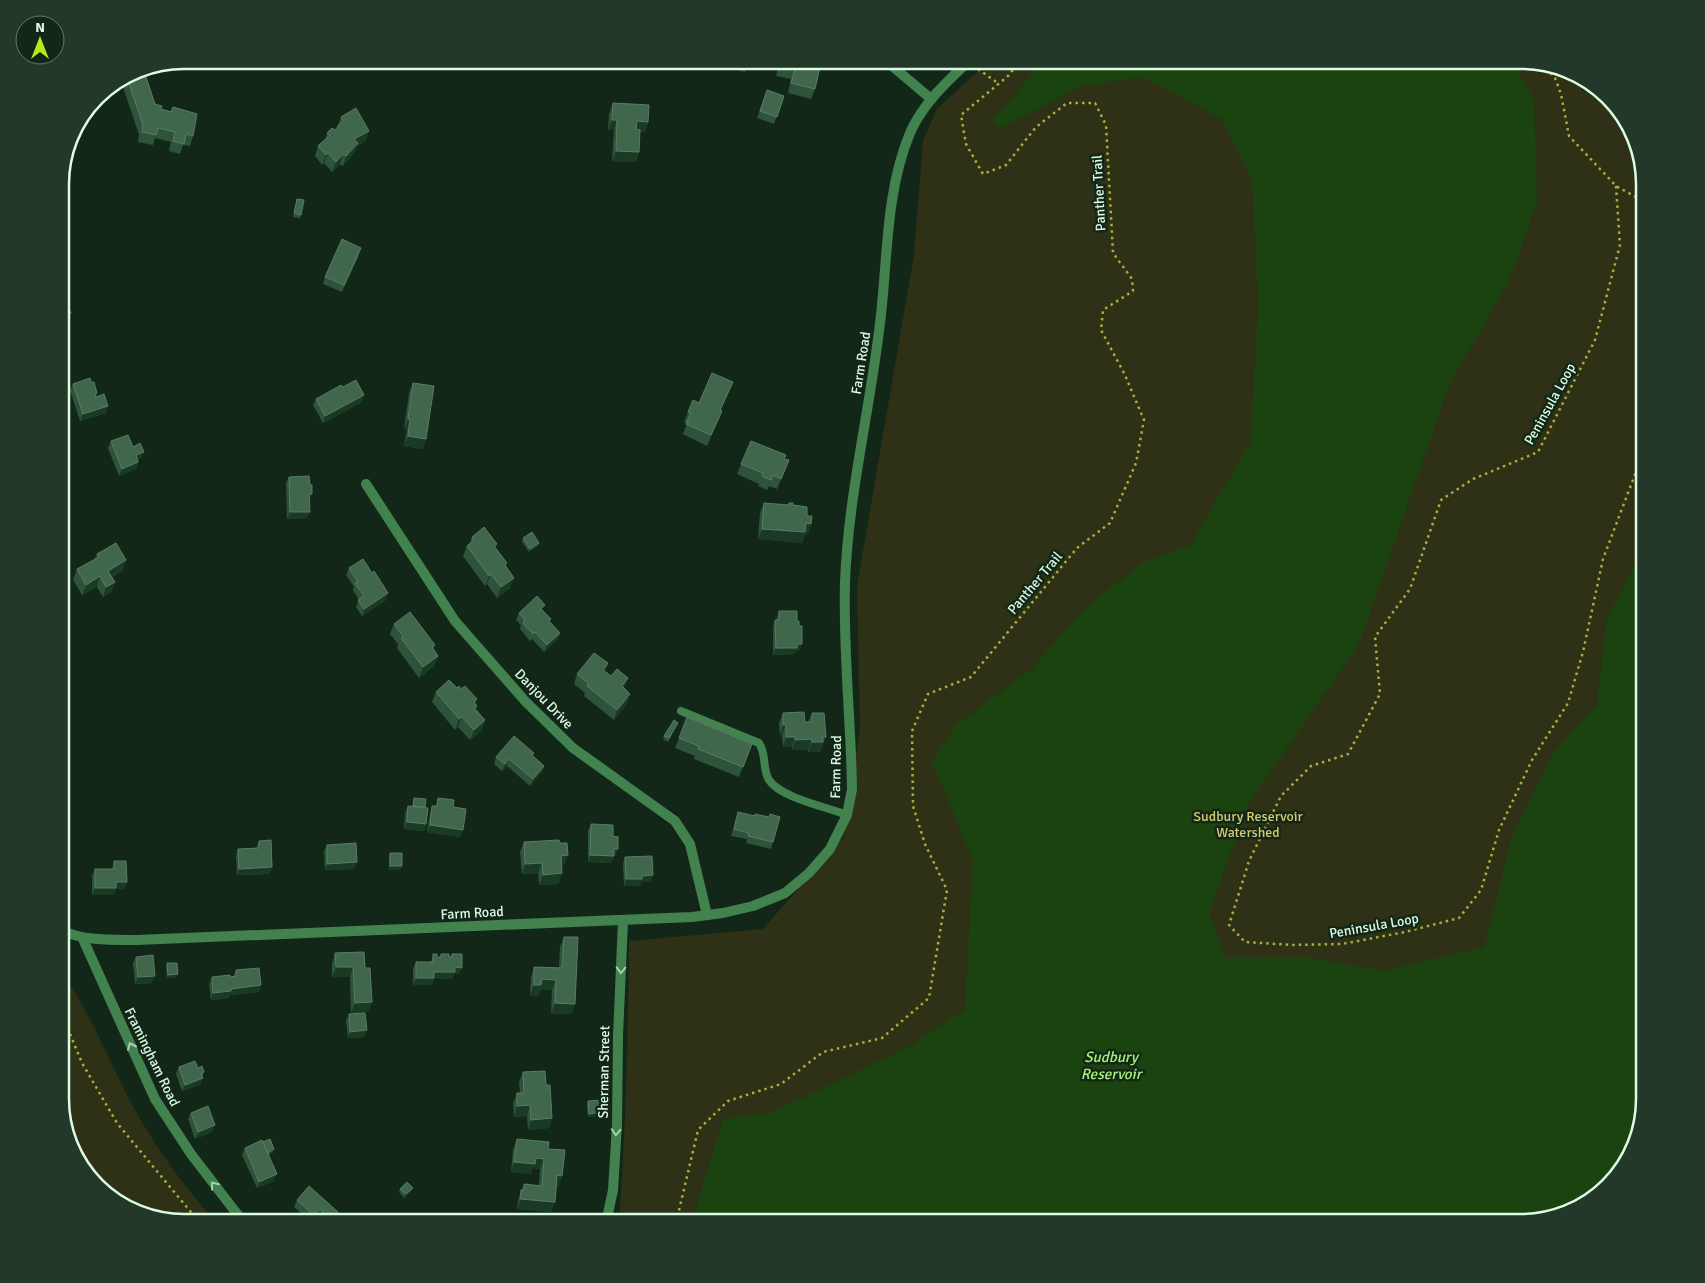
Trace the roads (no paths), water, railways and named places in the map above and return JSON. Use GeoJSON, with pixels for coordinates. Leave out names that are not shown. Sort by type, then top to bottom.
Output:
{"type":"FeatureCollection","features":[{"type":"Feature","properties":{"kind":"street"},"geometry":{"type":"LineString","coordinates":[[896,69],[930,98]]}},
{"type":"Feature","properties":{"kind":"street","name":"Farm Road"},"geometry":{"type":"LineString","coordinates":[[82,937],[105,940],[137,940],[668,919],[723,913],[753,906],[785,893],[809,873],[830,849],[847,815],[852,789],[845,591],[851,518],[880,324],[892,194],[900,162],[911,131],[930,98],[961,69]]}},
{"type":"Feature","properties":{"kind":"street","name":"Danjou Drive"},"geometry":{"type":"LineString","coordinates":[[366,484],[455,622],[526,702],[573,748],[675,821],[690,844],[707,915]]}},
{"type":"Feature","properties":{"kind":"street","name":"Sherman Street"},"geometry":{"type":"LineString","coordinates":[[608,1214],[613,1190],[615,1162],[623,921]]}},
{"type":"Feature","properties":{"kind":"street"},"geometry":{"type":"LineString","coordinates":[[69,934],[82,937]]}},
{"type":"Feature","properties":{"kind":"street","name":"Framingham Road"},"geometry":{"type":"LineString","coordinates":[[82,937],[155,1099],[190,1154],[237,1214]]}},
{"type":"Feature","properties":{"kind":"lane"},"geometry":{"type":"LineString","coordinates":[[681,711],[758,743],[763,750],[767,776],[770,782],[787,795],[847,815]]}},
{"type":"Feature","properties":{"kind":"water","name":"Sudbury Reservoir"},"geometry":{"type":"Polygon","coordinates":[[[1036,69],[1516,69],[1534,100],[1537,201],[1509,281],[1449,385],[1359,644],[1248,804],[1209,913],[1225,957],[1306,957],[1383,971],[1485,947],[1512,837],[1552,755],[1597,704],[1607,619],[1636,563],[1636,1107],[1628,1144],[1621,1157],[1608,1175],[1585,1195],[1559,1208],[1544,1212],[1522,1214],[694,1214],[723,1119],[771,1113],[910,1046],[965,1009],[973,861],[932,761],[957,724],[1032,669],[1088,605],[1144,562],[1190,545],[1251,442],[1258,301],[1252,178],[1222,119],[1144,77],[1082,86],[1000,129],[993,120],[1036,69]]]}},
{"type":"Feature","properties":{"kind":"park label","name":"Sudbury Reservoir Watershed"},"geometry":{"type":"Point","coordinates":[1248,824]}}]}
